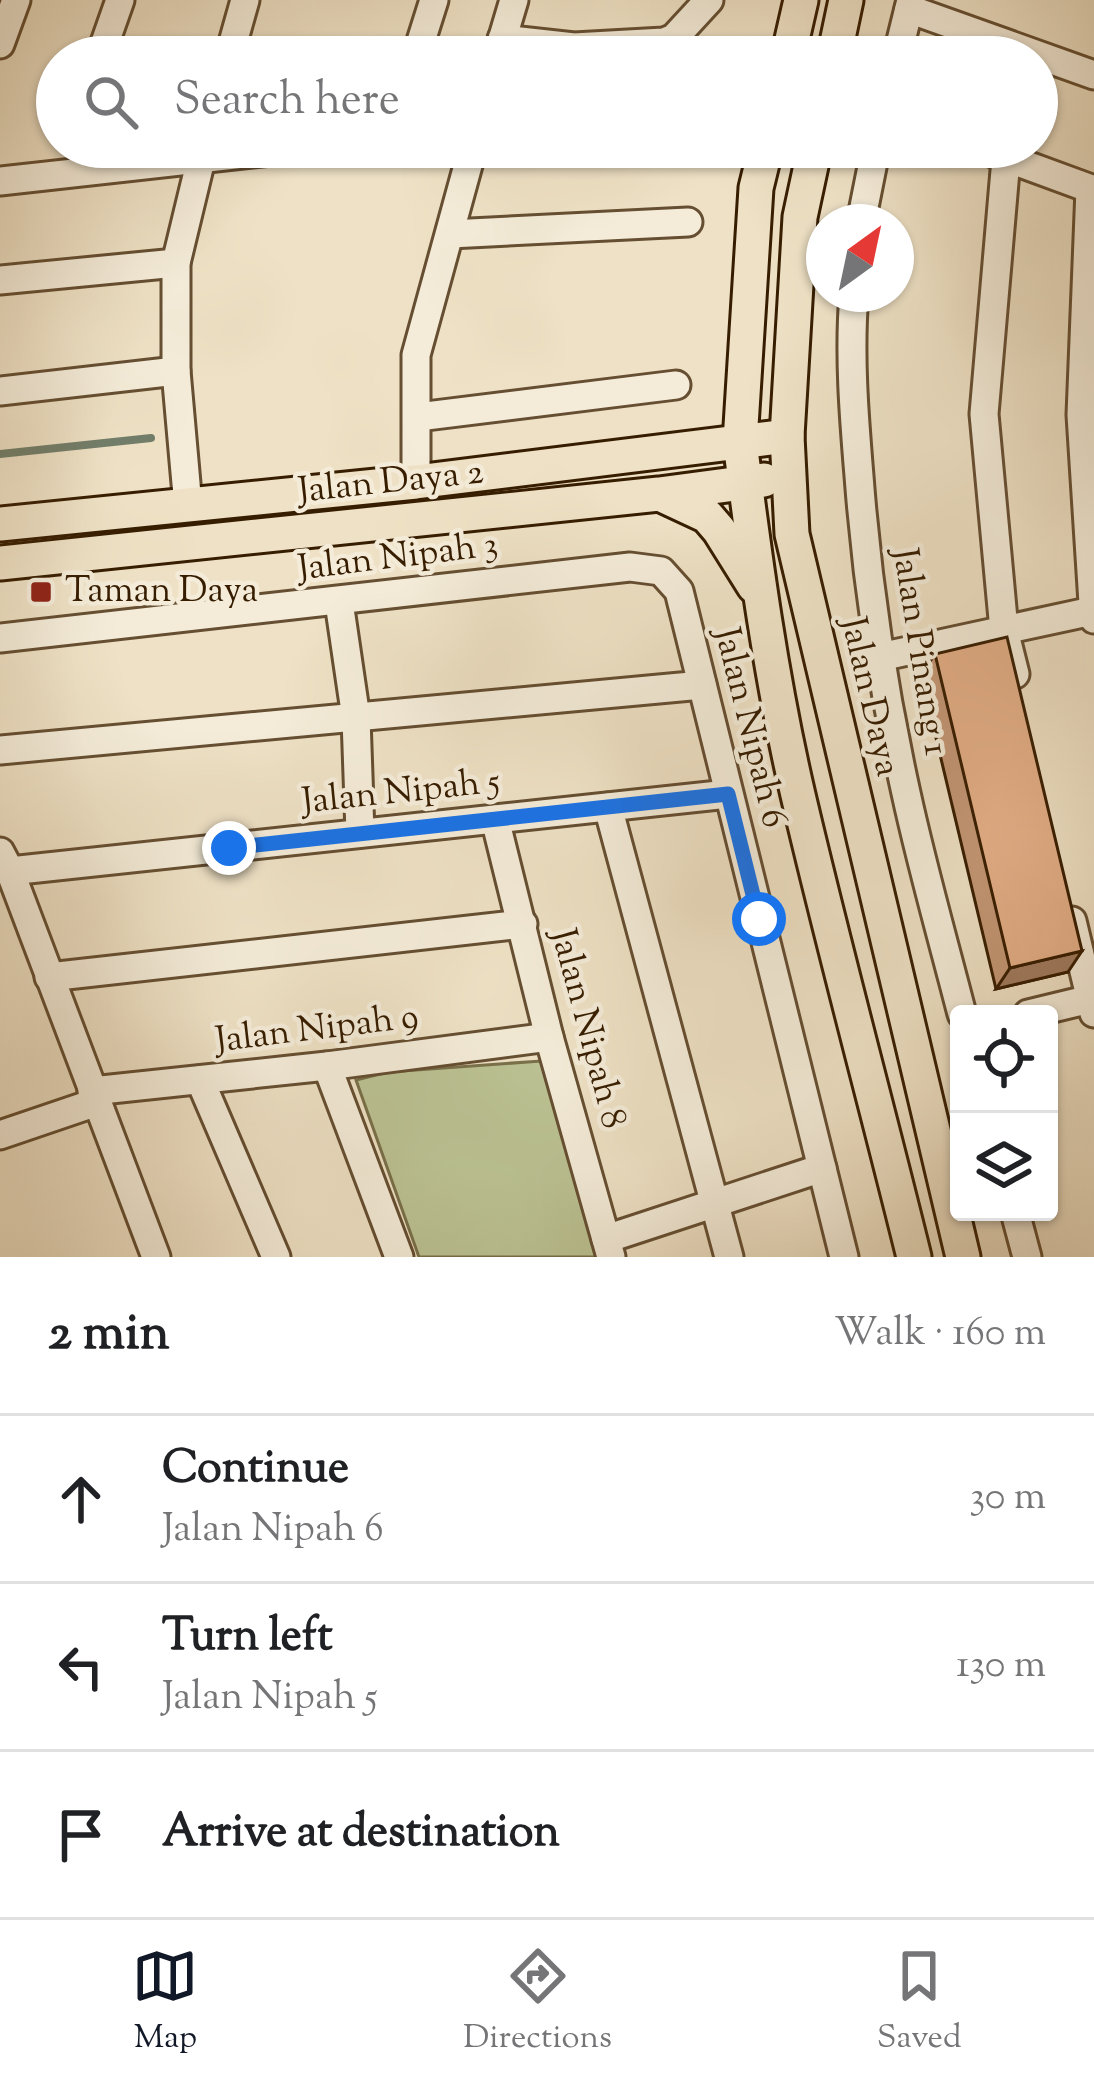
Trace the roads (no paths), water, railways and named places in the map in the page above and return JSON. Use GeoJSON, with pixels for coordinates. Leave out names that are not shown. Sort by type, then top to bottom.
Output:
{"type":"FeatureCollection","features":[{"type":"Feature","properties":{"kind":"main road"},"geometry":{"type":"LineString","coordinates":[[793,36],[801,0]]}},
{"type":"Feature","properties":{"kind":"main road"},"geometry":{"type":"LineString","coordinates":[[838,36],[846,0]]}},
{"type":"Feature","properties":{"kind":"main road"},"geometry":{"type":"LineString","coordinates":[[761,168],[740,442],[761,598],[797,791],[914,1257]]}},
{"type":"Feature","properties":{"kind":"main road","name":"Jalan Daya"},"geometry":{"type":"LineString","coordinates":[[810,168],[800,217],[787,436],[792,534],[963,1257]]}},
{"type":"Feature","properties":{"kind":"main road","name":"Jalan Daya 2"},"geometry":{"type":"LineString","coordinates":[[0,524],[416,482],[787,436]]}},
{"type":"Feature","properties":{"kind":"main road","name":"Jalan Daya 2"},"geometry":{"type":"LineString","coordinates":[[0,563],[790,476]]}},
{"type":"Feature","properties":{"kind":"main road"},"geometry":{"type":"LineString","coordinates":[[658,494],[707,516],[761,598]]}},
{"type":"Feature","properties":{"kind":"street"},"geometry":{"type":"LineString","coordinates":[[0,44],[16,0]]}},
{"type":"Feature","properties":{"kind":"street"},"geometry":{"type":"LineString","coordinates":[[107,36],[120,0]]}},
{"type":"Feature","properties":{"kind":"street"},"geometry":{"type":"LineString","coordinates":[[235,36],[245,0]]}},
{"type":"Feature","properties":{"kind":"street"},"geometry":{"type":"LineString","coordinates":[[423,36],[434,0]]}},
{"type":"Feature","properties":{"kind":"street"},"geometry":{"type":"LineString","coordinates":[[504,36],[514,0]]}},
{"type":"Feature","properties":{"kind":"street"},"geometry":{"type":"LineString","coordinates":[[674,36],[709,0]]}},
{"type":"Feature","properties":{"kind":"street"},"geometry":{"type":"LineString","coordinates":[[902,36],[910,4],[993,36]]}},
{"type":"Feature","properties":{"kind":"street"},"geometry":{"type":"LineString","coordinates":[[1058,61],[1094,75]]}},
{"type":"Feature","properties":{"kind":"street"},"geometry":{"type":"LineString","coordinates":[[0,181],[45,168]]}},
{"type":"Feature","properties":{"kind":"street"},"geometry":{"type":"LineString","coordinates":[[188,506],[176,371],[176,262],[198,168]]}},
{"type":"Feature","properties":{"kind":"street"},"geometry":{"type":"LineString","coordinates":[[416,482],[416,355],[467,168]]}},
{"type":"Feature","properties":{"kind":"street"},"geometry":{"type":"LineString","coordinates":[[865,204],[872,168]]}},
{"type":"Feature","properties":{"kind":"street"},"geometry":{"type":"LineString","coordinates":[[1005,168],[984,414],[1004,630],[1021,699]]}},
{"type":"Feature","properties":{"kind":"street"},"geometry":{"type":"LineString","coordinates":[[880,657],[1093,615],[1081,416],[1092,190],[1031,168]]}},
{"type":"Feature","properties":{"kind":"street"},"geometry":{"type":"LineString","coordinates":[[449,234],[688,222]]}},
{"type":"Feature","properties":{"kind":"street"},"geometry":{"type":"LineString","coordinates":[[0,280],[176,262]]}},
{"type":"Feature","properties":{"kind":"street","name":"Jalan Pinang 1"},"geometry":{"type":"LineString","coordinates":[[853,312],[863,532],[880,657],[906,793],[960,1005]]}},
{"type":"Feature","properties":{"kind":"street"},"geometry":{"type":"LineString","coordinates":[[0,391],[176,371]]}},
{"type":"Feature","properties":{"kind":"street"},"geometry":{"type":"LineString","coordinates":[[418,417],[676,385]]}},
{"type":"Feature","properties":{"kind":"street","name":"Jalan Nipah 3"},"geometry":{"type":"LineString","coordinates":[[0,638],[630,567],[661,571]]}},
{"type":"Feature","properties":{"kind":"street","name":"Jalan Nipah 6"},"geometry":{"type":"LineString","coordinates":[[661,571],[680,591],[844,1257]]}},
{"type":"Feature","properties":{"kind":"street"},"geometry":{"type":"LineString","coordinates":[[339,602],[356,718],[360,833]]}},
{"type":"Feature","properties":{"kind":"street"},"geometry":{"type":"LineString","coordinates":[[0,750],[702,685]]}},
{"type":"Feature","properties":{"kind":"street","name":"Jalan Nipah 5"},"geometry":{"type":"LineString","coordinates":[[5,862],[360,833],[728,794]]}},
{"type":"Feature","properties":{"kind":"street"},"geometry":{"type":"LineString","coordinates":[[608,807],[729,1257]]}},
{"type":"Feature","properties":{"kind":"street","name":"Jalan Nipah 8"},"geometry":{"type":"LineString","coordinates":[[495,819],[549,1037],[609,1248]]}},
{"type":"Feature","properties":{"kind":"street"},"geometry":{"type":"LineString","coordinates":[[5,862],[156,1257]]}},
{"type":"Feature","properties":{"kind":"street"},"geometry":{"type":"LineString","coordinates":[[1058,1009],[1093,1004],[1064,884]]}},
{"type":"Feature","properties":{"kind":"street"},"geometry":{"type":"LineString","coordinates":[[50,977],[523,924]]}},
{"type":"Feature","properties":{"kind":"street","name":"Jalan Nipah 9"},"geometry":{"type":"LineString","coordinates":[[0,1136],[95,1096],[549,1037]]}},
{"type":"Feature","properties":{"kind":"street"},"geometry":{"type":"LineString","coordinates":[[327,1066],[399,1257]]}},
{"type":"Feature","properties":{"kind":"street"},"geometry":{"type":"LineString","coordinates":[[200,1079],[275,1257]]}},
{"type":"Feature","properties":{"kind":"street"},"geometry":{"type":"LineString","coordinates":[[609,1248],[715,1204],[822,1168]]}},
{"type":"Feature","properties":{"kind":"street"},"geometry":{"type":"LineString","coordinates":[[1017,1221],[1027,1257]]}},
{"type":"Feature","properties":{"kind":"waterway"},"geometry":{"type":"LineString","coordinates":[[0,454],[151,438]]}},
{"type":"Feature","properties":{"kind":"place","name":"Taman Daya"},"geometry":{"type":"Point","coordinates":[41,592]}}]}
